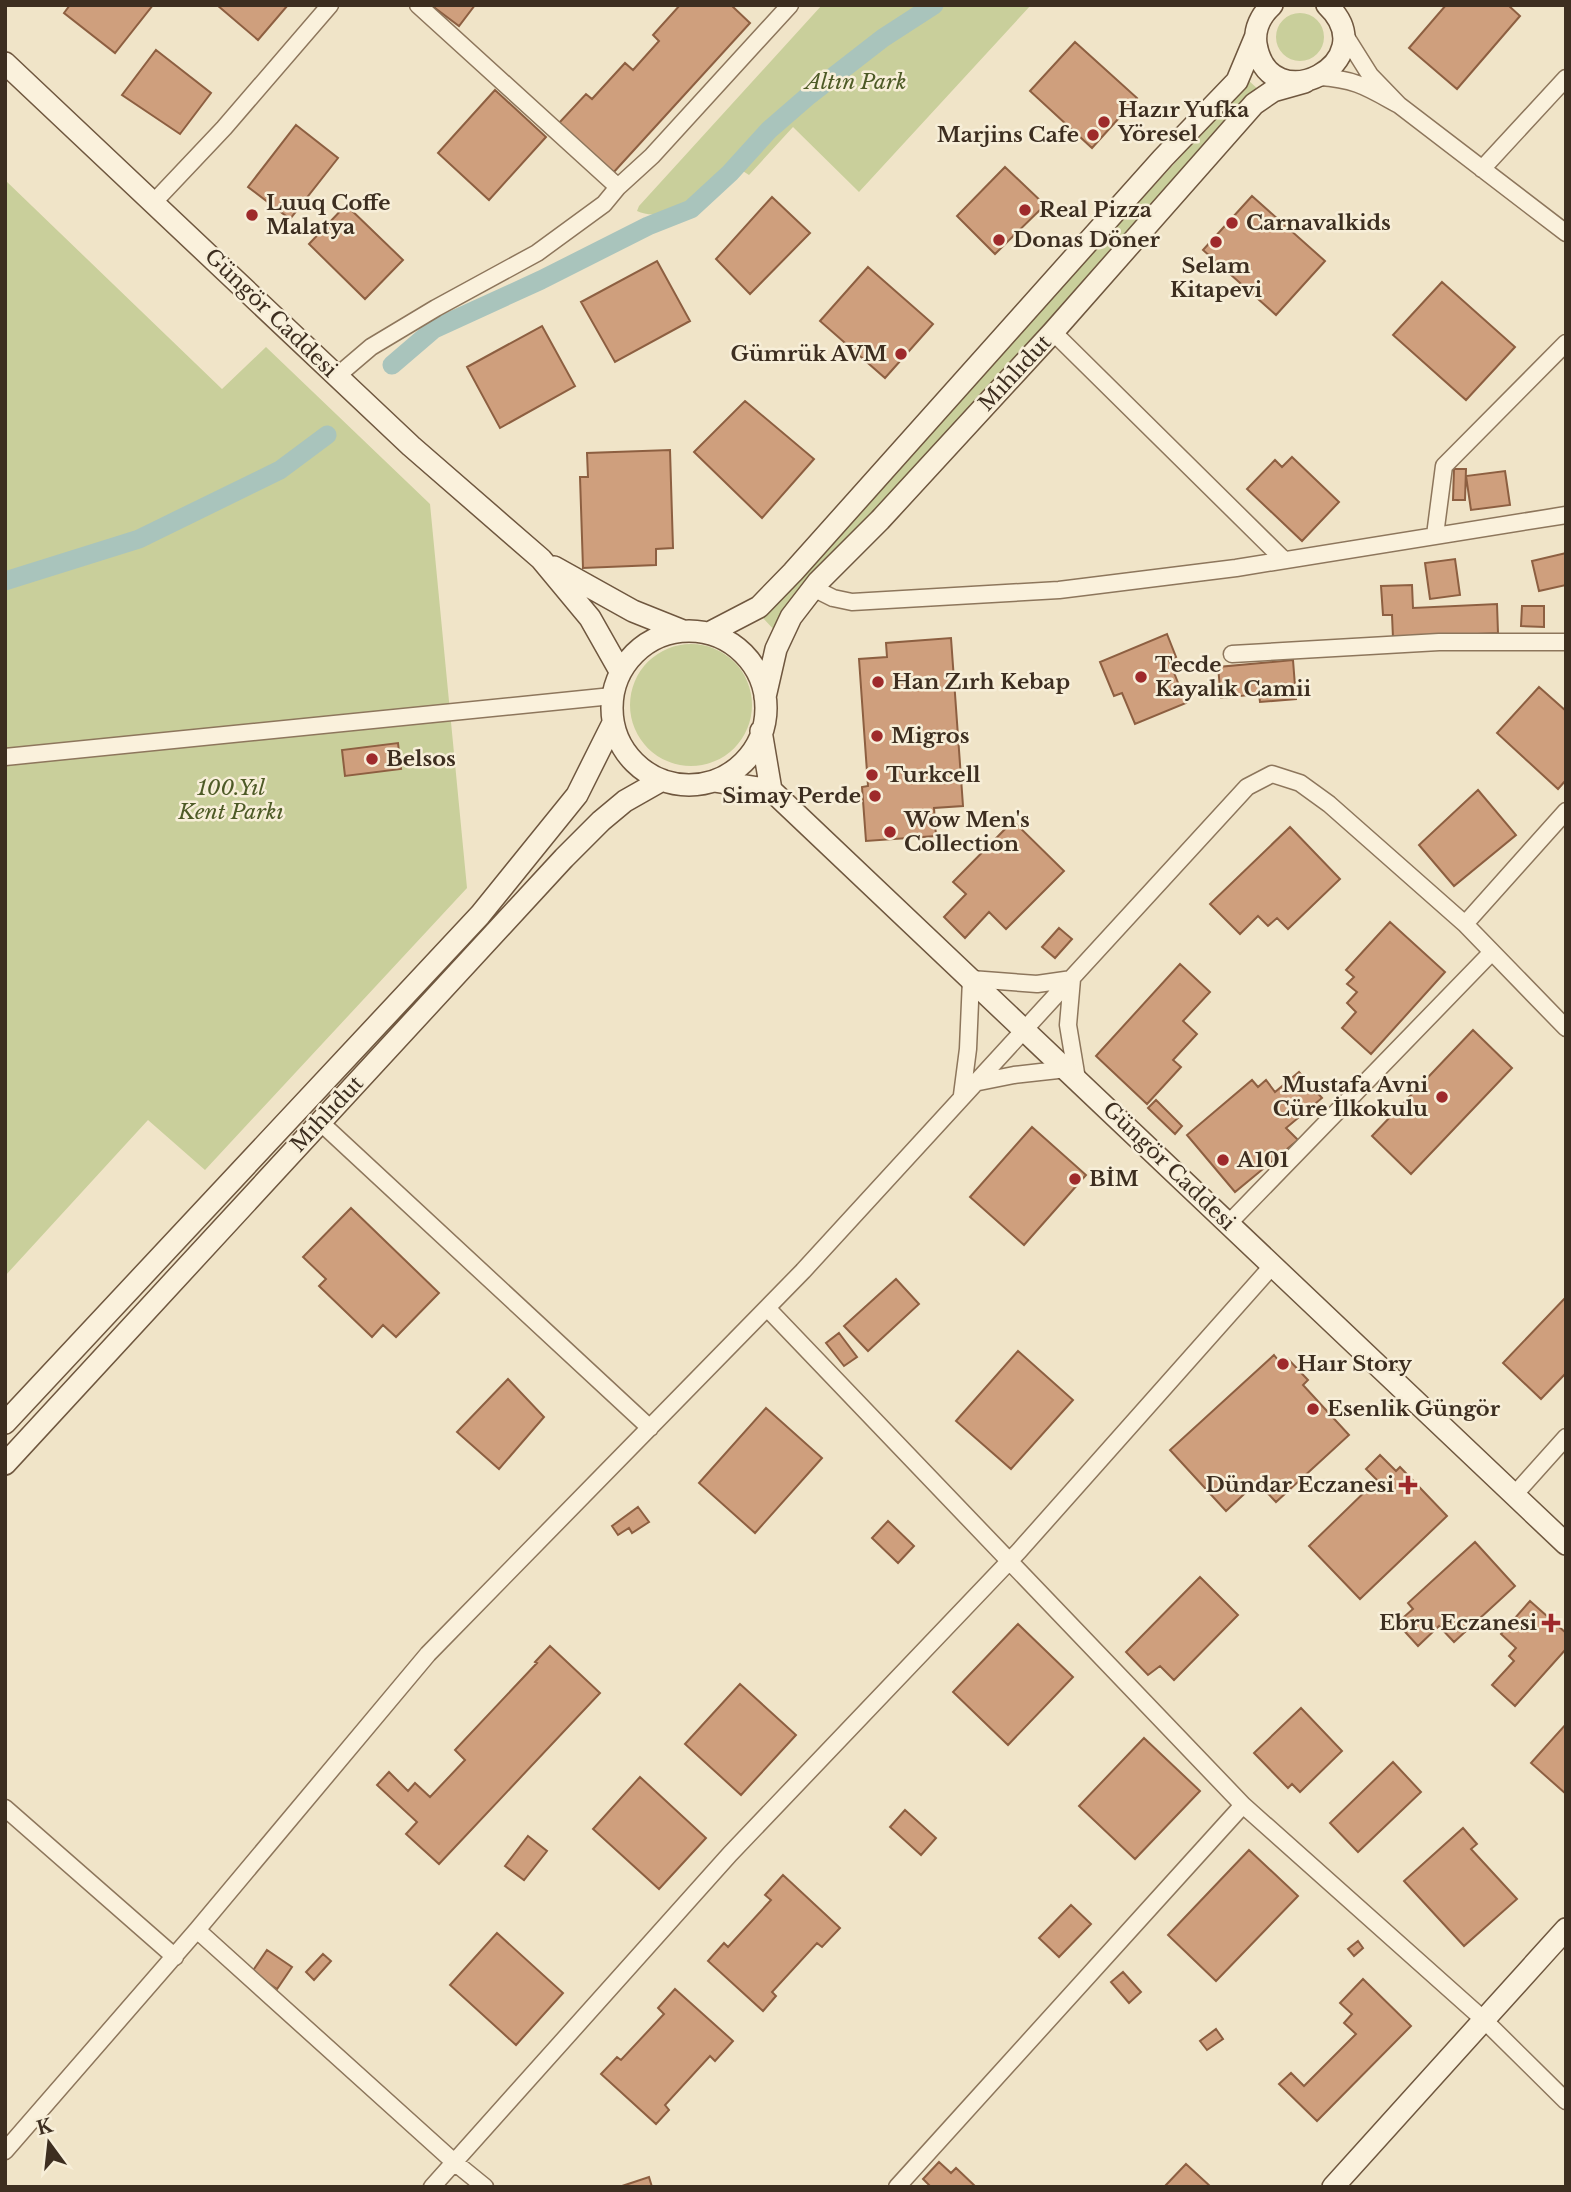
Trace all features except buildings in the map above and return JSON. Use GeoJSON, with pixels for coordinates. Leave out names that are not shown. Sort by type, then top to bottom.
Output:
{"type":"FeatureCollection","features":[{"type":"Feature","properties":{"kind":"main road","name":"Mıhlıdut"},"geometry":{"type":"LineString","coordinates":[[709,633],[759,607],[793,572],[1163,158],[1237,81],[1256,22],[1272,5]]}},
{"type":"Feature","properties":{"kind":"main road"},"geometry":{"type":"LineString","coordinates":[[1256,22],[1258,53],[1270,71],[1290,81],[1312,80],[1330,69],[1338,58],[1342,44],[1338,18],[1327,5]]}},
{"type":"Feature","properties":{"kind":"main road"},"geometry":{"type":"LineString","coordinates":[[1342,31],[1351,5]]}},
{"type":"Feature","properties":{"kind":"main road","name":"Güngör Caddesi"},"geometry":{"type":"LineString","coordinates":[[5,64],[411,446],[541,559]]}},
{"type":"Feature","properties":{"kind":"main road","name":"Mıhlıdut"},"geometry":{"type":"LineString","coordinates":[[765,698],[776,649],[791,617],[814,588],[1053,332],[1254,104],[1273,91],[1312,80]]}},
{"type":"Feature","properties":{"kind":"main road"},"geometry":{"type":"LineString","coordinates":[[541,559],[633,611],[683,631]]}},
{"type":"Feature","properties":{"kind":"main road"},"geometry":{"type":"LineString","coordinates":[[541,559],[590,618],[620,671]]}},
{"type":"Feature","properties":{"kind":"main road"},"geometry":{"type":"LineString","coordinates":[[714,781],[737,768],[755,748],[761,731],[764,724],[765,698],[758,672],[751,662],[732,644],[709,633],[683,631],[647,643],[620,671],[612,696],[613,723],[622,747],[639,767],[662,780],[688,785],[714,781],[771,790],[761,731]]}},
{"type":"Feature","properties":{"kind":"main road","name":"Mıhlıdut"},"geometry":{"type":"LineString","coordinates":[[5,1423],[480,915],[578,795],[613,723]]}},
{"type":"Feature","properties":{"kind":"main road","name":"Mıhlıdut"},"geometry":{"type":"LineString","coordinates":[[5,1464],[499,926],[601,821],[625,802],[662,780]]}},
{"type":"Feature","properties":{"kind":"main road","name":"Güngör Caddesi"},"geometry":{"type":"LineString","coordinates":[[771,790],[1566,1544]]}},
{"type":"Feature","properties":{"kind":"main road"},"geometry":{"type":"LineString","coordinates":[[1333,2187],[1566,1929]]}},
{"type":"Feature","properties":{"kind":"street"},"geometry":{"type":"LineString","coordinates":[[154,202],[224,128],[330,5]]}},
{"type":"Feature","properties":{"kind":"street"},"geometry":{"type":"LineString","coordinates":[[418,5],[618,187]]}},
{"type":"Feature","properties":{"kind":"street"},"geometry":{"type":"LineString","coordinates":[[337,376],[371,347],[537,253],[604,204],[618,187],[652,156],[790,5]]}},
{"type":"Feature","properties":{"kind":"street"},"geometry":{"type":"LineString","coordinates":[[1342,31],[1370,75],[1399,105],[1566,233]]}},
{"type":"Feature","properties":{"kind":"street"},"geometry":{"type":"LineString","coordinates":[[1312,80],[1343,78],[1399,105]]}},
{"type":"Feature","properties":{"kind":"street"},"geometry":{"type":"LineString","coordinates":[[1482,169],[1566,78]]}},
{"type":"Feature","properties":{"kind":"street"},"geometry":{"type":"LineString","coordinates":[[1053,332],[1284,560]]}},
{"type":"Feature","properties":{"kind":"street"},"geometry":{"type":"LineString","coordinates":[[1435,536],[1444,466],[1566,342]]}},
{"type":"Feature","properties":{"kind":"street"},"geometry":{"type":"LineString","coordinates":[[814,588],[833,598],[852,602],[1046,591],[1284,560],[1566,515]]}},
{"type":"Feature","properties":{"kind":"street"},"geometry":{"type":"LineString","coordinates":[[1231,654],[1439,642],[1566,642]]}},
{"type":"Feature","properties":{"kind":"street"},"geometry":{"type":"LineString","coordinates":[[5,757],[612,696]]}},
{"type":"Feature","properties":{"kind":"street"},"geometry":{"type":"LineString","coordinates":[[5,2151],[197,1930],[428,1654],[767,1308],[1247,787],[1272,774],[1300,783],[1329,804],[1465,925],[1566,1028]]}},
{"type":"Feature","properties":{"kind":"street"},"geometry":{"type":"LineString","coordinates":[[1465,925],[1566,811]]}},
{"type":"Feature","properties":{"kind":"street"},"geometry":{"type":"LineString","coordinates":[[1229,1223],[1491,953]]}},
{"type":"Feature","properties":{"kind":"street"},"geometry":{"type":"LineString","coordinates":[[962,1096],[968,1049],[971,979],[1037,984],[1072,979]]}},
{"type":"Feature","properties":{"kind":"street"},"geometry":{"type":"LineString","coordinates":[[974,1083],[1014,1075],[1072,1074],[1068,1025],[1072,979]]}},
{"type":"Feature","properties":{"kind":"street"},"geometry":{"type":"LineString","coordinates":[[319,1122],[650,1427]]}},
{"type":"Feature","properties":{"kind":"street"},"geometry":{"type":"LineString","coordinates":[[432,2187],[730,1854],[1010,1560],[1273,1265]]}},
{"type":"Feature","properties":{"kind":"street"},"geometry":{"type":"LineString","coordinates":[[767,1308],[1243,1805],[1483,2019],[1566,2101]]}},
{"type":"Feature","properties":{"kind":"street"},"geometry":{"type":"LineString","coordinates":[[1515,1494],[1566,1437]]}},
{"type":"Feature","properties":{"kind":"street"},"geometry":{"type":"LineString","coordinates":[[897,2187],[1243,1805]]}},
{"type":"Feature","properties":{"kind":"street"},"geometry":{"type":"LineString","coordinates":[[5,1808],[174,1957]]}},
{"type":"Feature","properties":{"kind":"street"},"geometry":{"type":"LineString","coordinates":[[197,1930],[485,2187]]}},
{"type":"Feature","properties":{"kind":"green space","name":"Altın Park"},"geometry":{"type":"Polygon","coordinates":[[[822,5],[1031,5],[859,192],[793,127],[749,175],[732,164],[676,208],[650,214],[637,211],[639,206],[822,5]]]}},
{"type":"Feature","properties":{"kind":"green space"},"geometry":{"type":"Polygon","coordinates":[[[1300,13],[1317,20],[1324,37],[1317,54],[1300,61],[1283,54],[1276,37],[1283,20],[1300,13]]]}},
{"type":"Feature","properties":{"kind":"green space"},"geometry":{"type":"Polygon","coordinates":[[[1248,80],[1260,91],[778,634],[760,615],[1242,90],[1248,80]]]}},
{"type":"Feature","properties":{"kind":"green space","name":"100.Yıl Kent Parkı"},"geometry":{"type":"Polygon","coordinates":[[[5,180],[222,389],[266,347],[430,504],[467,888],[205,1170],[148,1120],[5,1276],[5,180]]]}},
{"type":"Feature","properties":{"kind":"green space"},"geometry":{"type":"Polygon","coordinates":[[[691,644],[714,649],[734,662],[747,682],[752,705],[747,728],[734,748],[714,761],[691,766],[668,761],[648,748],[635,728],[630,705],[635,682],[648,662],[668,649],[691,644]]]}},
{"type":"Feature","properties":{"kind":"waterway"},"geometry":{"type":"LineString","coordinates":[[392,365],[434,329],[541,280],[648,226],[691,209],[730,173],[769,130],[807,97],[883,38],[934,5]]}},
{"type":"Feature","properties":{"kind":"waterway"},"geometry":{"type":"LineString","coordinates":[[5,581],[139,539],[280,470],[327,435]]}},
{"type":"Feature","properties":{"kind":"place","name":"Hazır Yufka Yöresel"},"geometry":{"type":"Point","coordinates":[1104,122]}},
{"type":"Feature","properties":{"kind":"place","name":"Marjins Cafe"},"geometry":{"type":"Point","coordinates":[1093,135]}},
{"type":"Feature","properties":{"kind":"place","name":"Real Pizza"},"geometry":{"type":"Point","coordinates":[1025,210]}},
{"type":"Feature","properties":{"kind":"place","name":"Luuq Coffe Malatya"},"geometry":{"type":"Point","coordinates":[252,215]}},
{"type":"Feature","properties":{"kind":"place","name":"Carnavalkids"},"geometry":{"type":"Point","coordinates":[1232,223]}},
{"type":"Feature","properties":{"kind":"place","name":"Donas Döner"},"geometry":{"type":"Point","coordinates":[999,240]}},
{"type":"Feature","properties":{"kind":"place","name":"Selam Kitapevi"},"geometry":{"type":"Point","coordinates":[1216,242]}},
{"type":"Feature","properties":{"kind":"place","name":"Gümrük AVM"},"geometry":{"type":"Point","coordinates":[901,354]}},
{"type":"Feature","properties":{"kind":"place","name":"Tecde Kayalık Camii"},"geometry":{"type":"Point","coordinates":[1141,677]}},
{"type":"Feature","properties":{"kind":"place","name":"Han Zırh Kebap"},"geometry":{"type":"Point","coordinates":[878,682]}},
{"type":"Feature","properties":{"kind":"place","name":"Migros"},"geometry":{"type":"Point","coordinates":[877,736]}},
{"type":"Feature","properties":{"kind":"place","name":"Belsos"},"geometry":{"type":"Point","coordinates":[372,759]}},
{"type":"Feature","properties":{"kind":"place","name":"Turkcell"},"geometry":{"type":"Point","coordinates":[872,775]}},
{"type":"Feature","properties":{"kind":"place","name":"Simay Perde"},"geometry":{"type":"Point","coordinates":[875,796]}},
{"type":"Feature","properties":{"kind":"place","name":"Wow Men's Collection"},"geometry":{"type":"Point","coordinates":[890,832]}},
{"type":"Feature","properties":{"kind":"place","name":"Mustafa Avni Cüre İlkokulu"},"geometry":{"type":"Point","coordinates":[1442,1097]}},
{"type":"Feature","properties":{"kind":"place","name":"A101"},"geometry":{"type":"Point","coordinates":[1223,1160]}},
{"type":"Feature","properties":{"kind":"place","name":"BİM"},"geometry":{"type":"Point","coordinates":[1075,1179]}},
{"type":"Feature","properties":{"kind":"place","name":"Haır Story"},"geometry":{"type":"Point","coordinates":[1283,1364]}},
{"type":"Feature","properties":{"kind":"place","name":"Esenlik Güngör"},"geometry":{"type":"Point","coordinates":[1313,1409]}},
{"type":"Feature","properties":{"kind":"place","name":"Dündar Eczanesi"},"geometry":{"type":"Point","coordinates":[1408,1485]}},
{"type":"Feature","properties":{"kind":"place","name":"Ebru Eczanesi"},"geometry":{"type":"Point","coordinates":[1551,1623]}}]}
